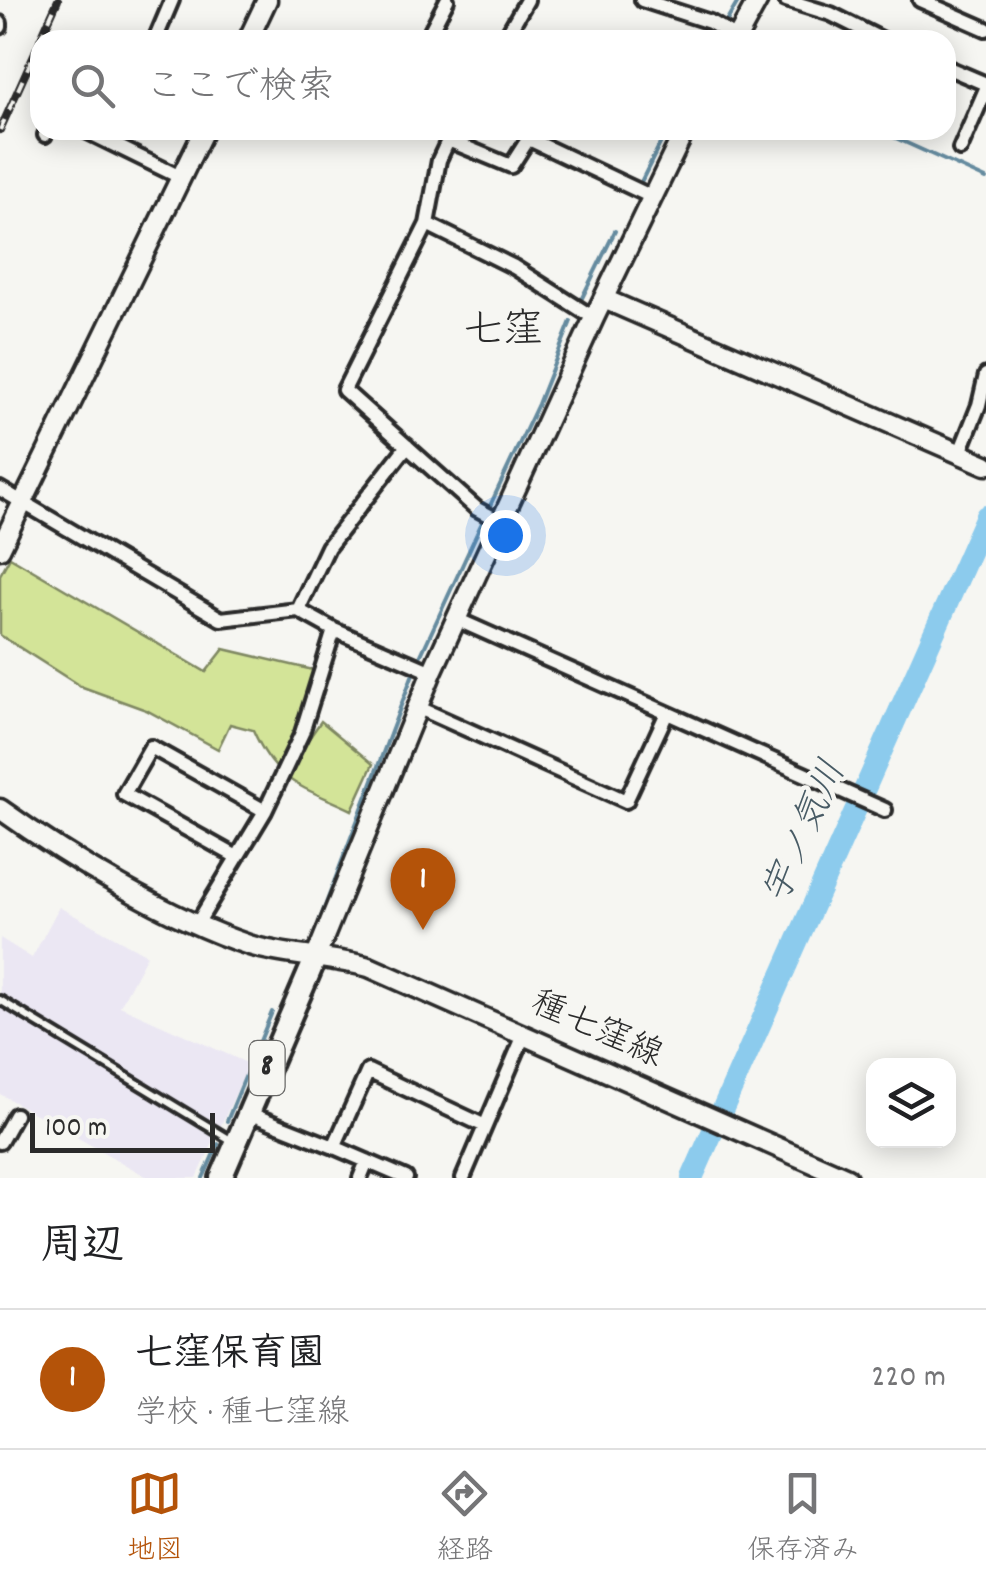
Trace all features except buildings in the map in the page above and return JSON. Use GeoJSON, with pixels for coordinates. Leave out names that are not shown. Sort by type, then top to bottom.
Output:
{"type":"FeatureCollection","features":[{"type":"Feature","properties":{"kind":"main road","name":"8"},"geometry":{"type":"LineString","coordinates":[[221,1178],[315,958]]}},
{"type":"Feature","properties":{"kind":"street"},"geometry":{"type":"LineString","coordinates":[[159,30],[172,0]]}},
{"type":"Feature","properties":{"kind":"street"},"geometry":{"type":"LineString","coordinates":[[253,30],[267,0]]}},
{"type":"Feature","properties":{"kind":"street"},"geometry":{"type":"LineString","coordinates":[[432,30],[446,0]]}},
{"type":"Feature","properties":{"kind":"street"},"geometry":{"type":"LineString","coordinates":[[510,30],[526,0]]}},
{"type":"Feature","properties":{"kind":"street"},"geometry":{"type":"LineString","coordinates":[[642,0],[710,22],[723,30]]}},
{"type":"Feature","properties":{"kind":"street"},"geometry":{"type":"LineString","coordinates":[[742,30],[758,0]]}},
{"type":"Feature","properties":{"kind":"street"},"geometry":{"type":"LineString","coordinates":[[786,0],[831,14],[863,30]]}},
{"type":"Feature","properties":{"kind":"street"},"geometry":{"type":"LineString","coordinates":[[920,0],[986,29]]}},
{"type":"Feature","properties":{"kind":"street"},"geometry":{"type":"LineString","coordinates":[[956,72],[986,87],[960,150]]}},
{"type":"Feature","properties":{"kind":"street"},"geometry":{"type":"LineString","coordinates":[[104,140],[180,178]]}},
{"type":"Feature","properties":{"kind":"street"},"geometry":{"type":"LineString","coordinates":[[0,549],[199,140]]}},
{"type":"Feature","properties":{"kind":"street"},"geometry":{"type":"LineString","coordinates":[[449,140],[439,160],[426,224],[344,390],[476,509],[501,522]]}},
{"type":"Feature","properties":{"kind":"street"},"geometry":{"type":"LineString","coordinates":[[461,140],[511,166],[529,140]]}},
{"type":"Feature","properties":{"kind":"street"},"geometry":{"type":"LineString","coordinates":[[542,140],[652,197]]}},
{"type":"Feature","properties":{"kind":"street"},"geometry":{"type":"LineString","coordinates":[[315,958],[432,672],[652,197],[673,140]]}},
{"type":"Feature","properties":{"kind":"street"},"geometry":{"type":"LineString","coordinates":[[426,224],[514,268],[594,318]]}},
{"type":"Feature","properties":{"kind":"street"},"geometry":{"type":"LineString","coordinates":[[604,298],[986,465]]}},
{"type":"Feature","properties":{"kind":"street"},"geometry":{"type":"LineString","coordinates":[[961,456],[986,375]]}},
{"type":"Feature","properties":{"kind":"street"},"geometry":{"type":"LineString","coordinates":[[298,610],[328,547],[407,446]]}},
{"type":"Feature","properties":{"kind":"street"},"geometry":{"type":"LineString","coordinates":[[0,489],[221,618],[298,610],[334,630],[432,672]]}},
{"type":"Feature","properties":{"kind":"street"},"geometry":{"type":"LineString","coordinates":[[456,619],[885,810]]}},
{"type":"Feature","properties":{"kind":"street"},"geometry":{"type":"LineString","coordinates":[[197,924],[265,811],[302,733],[334,630]]}},
{"type":"Feature","properties":{"kind":"street"},"geometry":{"type":"LineString","coordinates":[[418,707],[626,801],[666,715]]}},
{"type":"Feature","properties":{"kind":"street"},"geometry":{"type":"LineString","coordinates":[[238,857],[124,794],[150,747],[265,811]]}},
{"type":"Feature","properties":{"kind":"street","name":"種七窪線"},"geometry":{"type":"LineString","coordinates":[[0,809],[83,865],[197,924],[250,945],[334,958],[368,968],[847,1178]]}},
{"type":"Feature","properties":{"kind":"street"},"geometry":{"type":"LineString","coordinates":[[462,1178],[524,1035]]}},
{"type":"Feature","properties":{"kind":"street"},"geometry":{"type":"LineString","coordinates":[[334,1147],[368,1072],[486,1126]]}},
{"type":"Feature","properties":{"kind":"street"},"geometry":{"type":"LineString","coordinates":[[248,1113],[406,1178]]}},
{"type":"Feature","properties":{"kind":"street"},"geometry":{"type":"LineString","coordinates":[[0,1142],[15,1115]]}},
{"type":"Feature","properties":{"kind":"street"},"geometry":{"type":"LineString","coordinates":[[360,1178],[368,1162]]}},
{"type":"Feature","properties":{"kind":"lane"},"geometry":{"type":"LineString","coordinates":[[0,1000],[235,1143]]}},
{"type":"Feature","properties":{"kind":"shaded area"},"geometry":{"type":"Polygon","coordinates":[[[59,907],[147,955],[120,1006],[249,1064],[197,1178],[149,1178],[0,1094],[0,938],[32,958],[59,907]]]}},
{"type":"Feature","properties":{"kind":"green space"},"geometry":{"type":"Polygon","coordinates":[[[10,557],[206,672],[224,649],[313,670],[295,734],[308,740],[321,721],[373,764],[352,810],[281,773],[253,730],[230,724],[218,749],[146,710],[80,686],[0,635],[0,575],[10,557]]]}},
{"type":"Feature","properties":{"kind":"waterway"},"geometry":{"type":"LineString","coordinates":[[725,24],[739,0]]}},
{"type":"Feature","properties":{"kind":"waterway"},"geometry":{"type":"LineString","coordinates":[[642,180],[662,140]]}},
{"type":"Feature","properties":{"kind":"waterway"},"geometry":{"type":"LineString","coordinates":[[900,140],[986,179]]}},
{"type":"Feature","properties":{"kind":"waterway"},"geometry":{"type":"LineString","coordinates":[[580,302],[615,231]]}},
{"type":"Feature","properties":{"kind":"waterway"},"geometry":{"type":"LineString","coordinates":[[488,510],[538,404],[571,321]]}},
{"type":"Feature","properties":{"kind":"waterway","name":"宇ノ気川"},"geometry":{"type":"LineString","coordinates":[[692,1178],[986,516]]}},
{"type":"Feature","properties":{"kind":"waterway"},"geometry":{"type":"LineString","coordinates":[[420,657],[484,518]]}},
{"type":"Feature","properties":{"kind":"waterway"},"geometry":{"type":"LineString","coordinates":[[319,922],[414,671]]}},
{"type":"Feature","properties":{"kind":"waterway"},"geometry":{"type":"LineString","coordinates":[[227,1121],[272,1012]]}},
{"type":"Feature","properties":{"kind":"waterway"},"geometry":{"type":"LineString","coordinates":[[203,1178],[218,1144]]}},
{"type":"Feature","properties":{"kind":"railway"},"geometry":{"type":"LineString","coordinates":[[44,30],[58,0]]}},
{"type":"Feature","properties":{"kind":"railway"},"geometry":{"type":"LineString","coordinates":[[0,130],[30,63]]}},
{"type":"Feature","properties":{"kind":"place","name":"七窪保育園"},"geometry":{"type":"Point","coordinates":[423,930]}},
{"type":"Feature","properties":{"kind":"district","name":"七窪"},"geometry":{"type":"Point","coordinates":[503,333]}}]}
